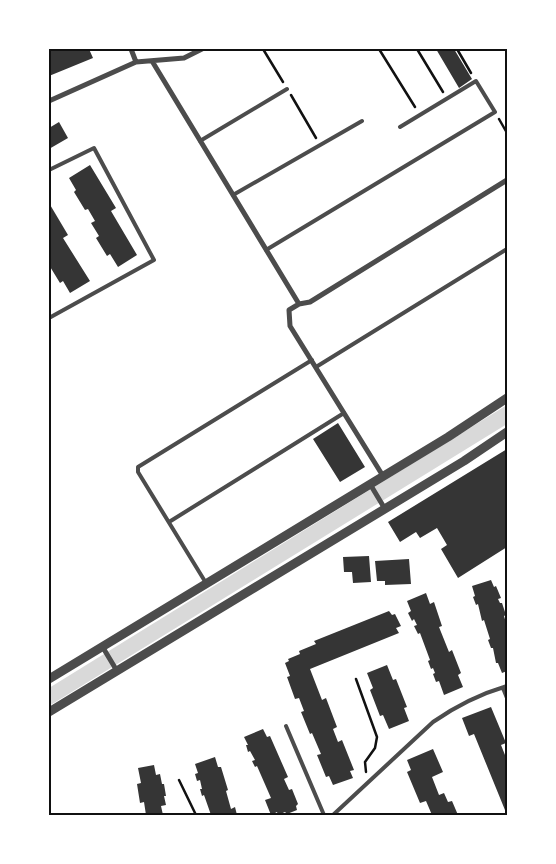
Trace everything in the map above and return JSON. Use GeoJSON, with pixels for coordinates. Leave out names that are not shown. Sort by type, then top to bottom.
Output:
{"type":"FeatureCollection","features":[{"type":"Feature","properties":{"kind":"street"},"geometry":{"type":"LineString","coordinates":[[131,49],[136,62]]}},
{"type":"Feature","properties":{"kind":"street"},"geometry":{"type":"LineString","coordinates":[[49,100],[136,62],[184,58],[202,49]]}},
{"type":"Feature","properties":{"kind":"street"},"geometry":{"type":"LineString","coordinates":[[152,61],[299,304]]}},
{"type":"Feature","properties":{"kind":"street"},"geometry":{"type":"LineString","coordinates":[[383,476],[290,326],[289,310],[299,304],[310,302],[507,180]]}},
{"type":"Feature","properties":{"kind":"street"},"geometry":{"type":"LineString","coordinates":[[49,679],[103,648],[206,583],[371,486],[383,476],[448,437],[507,398]]}},
{"type":"Feature","properties":{"kind":"street"},"geometry":{"type":"LineString","coordinates":[[49,712],[116,669],[384,506],[464,461],[507,432]]}},
{"type":"Feature","properties":{"kind":"street"},"geometry":{"type":"LineString","coordinates":[[371,486],[384,506]]}},
{"type":"Feature","properties":{"kind":"street"},"geometry":{"type":"LineString","coordinates":[[103,648],[116,669]]}},
{"type":"Feature","properties":{"kind":"lane"},"geometry":{"type":"LineString","coordinates":[[266,250],[494,112],[476,81],[400,127]]}},
{"type":"Feature","properties":{"kind":"lane"},"geometry":{"type":"LineString","coordinates":[[200,141],[287,89]]}},
{"type":"Feature","properties":{"kind":"lane"},"geometry":{"type":"LineString","coordinates":[[233,195],[362,121]]}},
{"type":"Feature","properties":{"kind":"lane"},"geometry":{"type":"LineString","coordinates":[[49,170],[94,148],[154,260],[49,318]]}},
{"type":"Feature","properties":{"kind":"lane"},"geometry":{"type":"LineString","coordinates":[[316,367],[507,249]]}},
{"type":"Feature","properties":{"kind":"lane"},"geometry":{"type":"LineString","coordinates":[[206,583],[138,472],[138,467],[312,360]]}},
{"type":"Feature","properties":{"kind":"lane"},"geometry":{"type":"LineString","coordinates":[[169,522],[344,413]]}},
{"type":"Feature","properties":{"kind":"lane"},"geometry":{"type":"LineString","coordinates":[[332,815],[421,732],[445,713],[475,698],[505,687],[507,698]]}},
{"type":"Feature","properties":{"kind":"lane"},"geometry":{"type":"LineString","coordinates":[[286,726],[324,815]]}},
{"type":"Feature","properties":{"kind":"path"},"geometry":{"type":"LineString","coordinates":[[379,49],[419,115]]}},
{"type":"Feature","properties":{"kind":"path"},"geometry":{"type":"LineString","coordinates":[[416,49],[447,99]]}},
{"type":"Feature","properties":{"kind":"path"},"geometry":{"type":"LineString","coordinates":[[456,49],[476,81]]}},
{"type":"Feature","properties":{"kind":"path"},"geometry":{"type":"LineString","coordinates":[[494,112],[507,133]]}},
{"type":"Feature","properties":{"kind":"path"},"geometry":{"type":"LineString","coordinates":[[356,679],[378,737],[375,748],[365,762],[365,770],[369,782]]}},
{"type":"Feature","properties":{"kind":"path"},"geometry":{"type":"LineString","coordinates":[[179,780],[196,815]]}},
{"type":"Feature","properties":{"kind":"shaded area"},"geometry":{"type":"Polygon","coordinates":[[[507,405],[507,424],[49,706],[49,688],[507,405]]]}},
{"type":"Feature","properties":{"kind":"building"},"geometry":{"type":"Polygon","coordinates":[[[49,49],[89,49],[93,58],[49,76],[49,49]]]}},
{"type":"Feature","properties":{"kind":"building"},"geometry":{"type":"Polygon","coordinates":[[[436,49],[454,49],[472,79],[459,88],[436,49]]]}},
{"type":"Feature","properties":{"kind":"building"},"geometry":{"type":"Polygon","coordinates":[[[59,122],[68,138],[49,149],[49,128],[59,122]]]}},
{"type":"Feature","properties":{"kind":"building"},"geometry":{"type":"Polygon","coordinates":[[[90,165],[116,208],[111,211],[137,255],[118,267],[110,254],[107,256],[96,238],[99,236],[91,223],[95,221],[88,209],[85,210],[74,192],[76,190],[69,178],[90,165]]]}},
{"type":"Feature","properties":{"kind":"building"},"geometry":{"type":"Polygon","coordinates":[[[49,203],[68,235],[63,238],[90,281],[70,293],[63,281],[60,283],[49,265],[51,263],[49,259],[49,203]]]}},
{"type":"Feature","properties":{"kind":"building"},"geometry":{"type":"Polygon","coordinates":[[[338,423],[365,467],[340,482],[313,439],[338,423]]]}},
{"type":"Feature","properties":{"kind":"building"},"geometry":{"type":"Polygon","coordinates":[[[507,449],[507,547],[458,578],[441,549],[447,545],[437,528],[420,538],[416,532],[400,542],[388,522],[507,449]]]}},
{"type":"Feature","properties":{"kind":"building"},"geometry":{"type":"Polygon","coordinates":[[[369,556],[371,582],[353,583],[352,572],[344,572],[343,557],[369,556]]]}},
{"type":"Feature","properties":{"kind":"building"},"geometry":{"type":"Polygon","coordinates":[[[409,559],[411,584],[385,585],[385,581],[377,581],[375,561],[409,559]]]}},
{"type":"Feature","properties":{"kind":"building"},"geometry":{"type":"Polygon","coordinates":[[[491,580],[494,587],[496,586],[501,598],[498,599],[502,603],[506,615],[504,616],[507,626],[507,671],[502,673],[498,663],[496,663],[493,648],[491,648],[488,640],[490,639],[484,620],[482,621],[478,604],[476,605],[473,597],[475,596],[472,586],[491,580]]]}},
{"type":"Feature","properties":{"kind":"building"},"geometry":{"type":"Polygon","coordinates":[[[426,593],[430,604],[434,602],[442,626],[439,627],[449,652],[452,650],[461,673],[458,675],[463,687],[444,695],[439,681],[436,682],[433,674],[435,673],[428,661],[430,660],[420,633],[418,634],[414,626],[417,625],[414,619],[412,621],[408,613],[411,611],[407,601],[426,593]]]}},
{"type":"Feature","properties":{"kind":"building"},"geometry":{"type":"Polygon","coordinates":[[[389,611],[392,615],[395,614],[401,626],[396,628],[399,633],[310,669],[322,700],[326,698],[337,727],[333,729],[338,742],[342,740],[354,770],[350,771],[353,778],[333,785],[329,776],[326,777],[317,755],[321,754],[301,712],[304,711],[299,698],[295,699],[287,677],[290,676],[285,663],[289,661],[288,659],[300,654],[299,651],[316,644],[314,641],[389,611]]]}},
{"type":"Feature","properties":{"kind":"building"},"geometry":{"type":"Polygon","coordinates":[[[387,665],[393,680],[396,679],[407,707],[404,708],[409,721],[389,729],[383,715],[380,716],[370,690],[373,688],[367,673],[387,665]]]}},
{"type":"Feature","properties":{"kind":"building"},"geometry":{"type":"Polygon","coordinates":[[[491,707],[506,743],[501,745],[507,760],[507,815],[474,734],[469,736],[462,718],[491,707]]]}},
{"type":"Feature","properties":{"kind":"building"},"geometry":{"type":"Polygon","coordinates":[[[263,729],[267,737],[270,736],[288,777],[284,779],[289,790],[292,789],[298,804],[296,806],[297,810],[287,814],[285,812],[278,815],[277,812],[271,815],[265,800],[271,798],[257,766],[255,767],[252,761],[255,760],[250,751],[248,752],[246,745],[248,745],[244,737],[263,729]]]}},
{"type":"Feature","properties":{"kind":"building"},"geometry":{"type":"Polygon","coordinates":[[[433,749],[443,772],[432,777],[439,795],[444,793],[448,802],[452,801],[458,815],[432,815],[426,801],[420,803],[407,772],[411,770],[407,760],[433,749]]]}},
{"type":"Feature","properties":{"kind":"building"},"geometry":{"type":"Polygon","coordinates":[[[215,757],[218,767],[221,767],[231,809],[235,807],[237,815],[211,815],[204,795],[202,796],[200,780],[197,781],[195,774],[198,773],[195,764],[215,757]]]}},
{"type":"Feature","properties":{"kind":"building"},"geometry":{"type":"Polygon","coordinates":[[[154,765],[156,775],[160,774],[162,784],[164,784],[166,805],[161,806],[163,815],[146,815],[144,802],[140,803],[137,784],[141,783],[138,768],[154,765]]]}}]}
